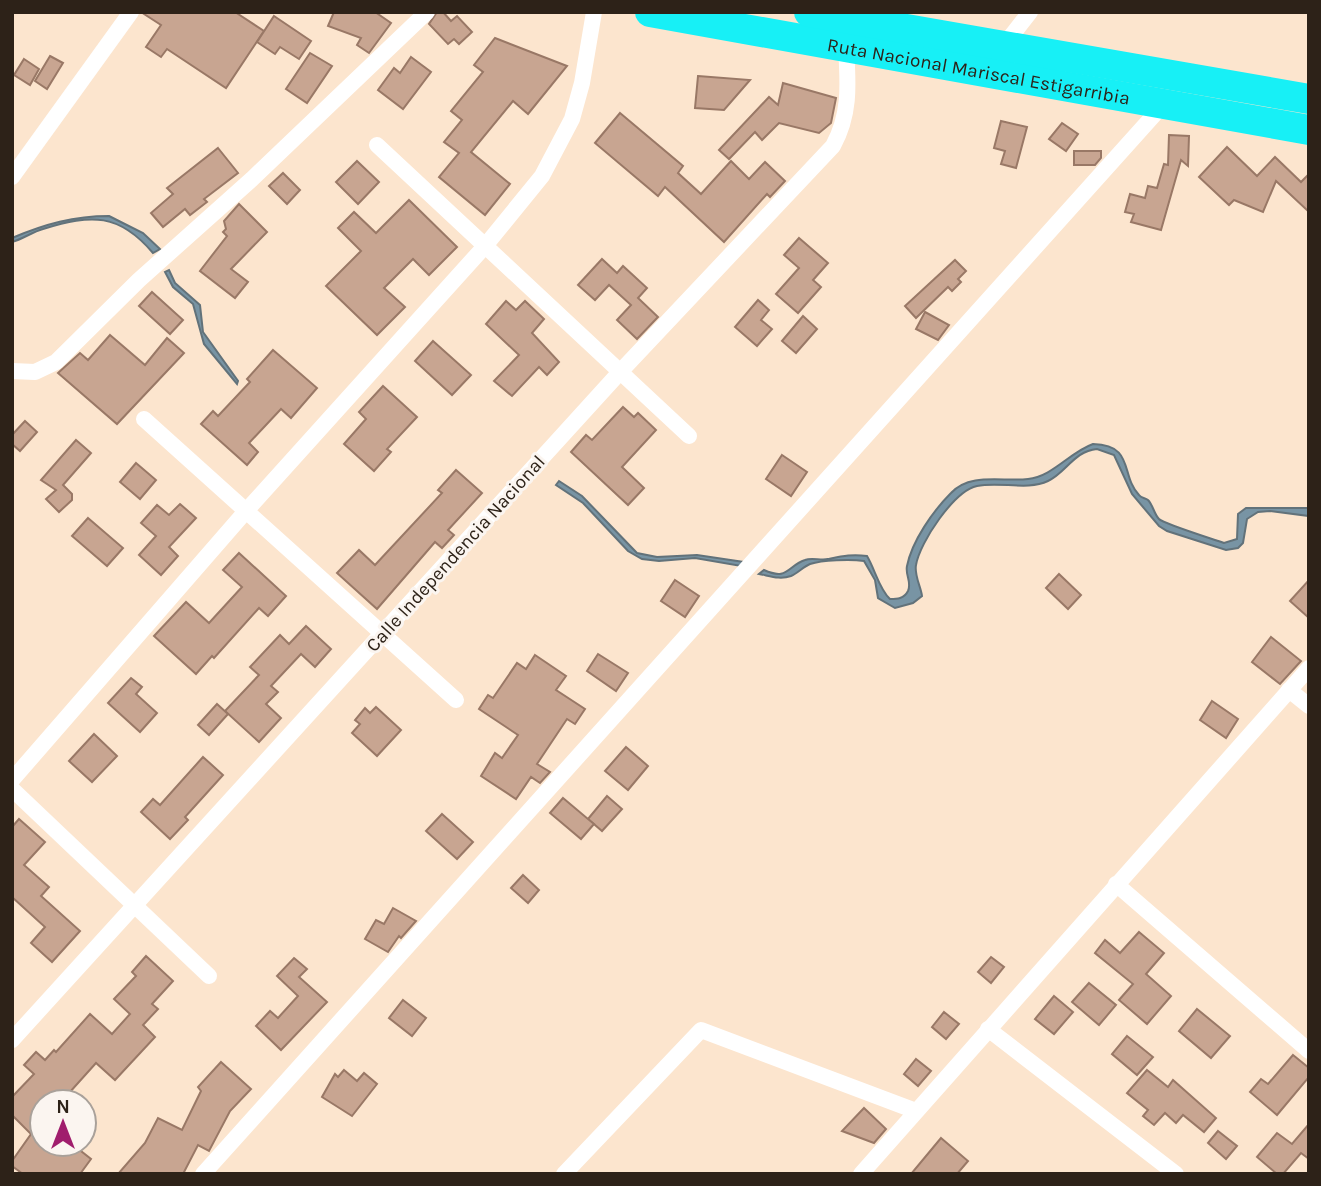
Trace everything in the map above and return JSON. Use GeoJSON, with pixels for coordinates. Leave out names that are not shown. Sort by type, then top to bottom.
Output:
{"type":"FeatureCollection","features":[{"type":"Feature","properties":{"kind":"highway","name":"Ruta Nacional Mariscal Estigarribia"},"geometry":{"type":"LineString","coordinates":[[650,12],[1309,130]]}},
{"type":"Feature","properties":{"kind":"highway","name":"Ruta Nacional Mariscal Estigarribia"},"geometry":{"type":"LineString","coordinates":[[809,12],[1309,99]]}},
{"type":"Feature","properties":{"kind":"street"},"geometry":{"type":"LineString","coordinates":[[12,177],[131,12]]}},
{"type":"Feature","properties":{"kind":"street"},"geometry":{"type":"LineString","coordinates":[[12,371],[35,372],[56,362],[139,280],[252,179],[427,12]]}},
{"type":"Feature","properties":{"kind":"street"},"geometry":{"type":"LineString","coordinates":[[12,780],[246,511],[485,246],[542,176],[572,119],[582,83],[594,12]]}},
{"type":"Feature","properties":{"kind":"street"},"geometry":{"type":"LineString","coordinates":[[1005,44],[1030,12]]}},
{"type":"Feature","properties":{"kind":"street","name":"Calle Independencia Nacional"},"geometry":{"type":"LineString","coordinates":[[12,1041],[620,372],[833,146],[845,125],[849,99],[846,47]]}},
{"type":"Feature","properties":{"kind":"street"},"geometry":{"type":"LineString","coordinates":[[203,1174],[1163,105]]}},
{"type":"Feature","properties":{"kind":"street"},"geometry":{"type":"LineString","coordinates":[[377,145],[689,436]]}},
{"type":"Feature","properties":{"kind":"street"},"geometry":{"type":"LineString","coordinates":[[144,419],[456,700]]}},
{"type":"Feature","properties":{"kind":"street"},"geometry":{"type":"LineString","coordinates":[[863,1173],[1309,668]]}},
{"type":"Feature","properties":{"kind":"street"},"geometry":{"type":"LineString","coordinates":[[1289,690],[1309,706]]}},
{"type":"Feature","properties":{"kind":"street"},"geometry":{"type":"LineString","coordinates":[[12,789],[209,975]]}},
{"type":"Feature","properties":{"kind":"street"},"geometry":{"type":"LineString","coordinates":[[1116,884],[1309,1051]]}},
{"type":"Feature","properties":{"kind":"street"},"geometry":{"type":"LineString","coordinates":[[988,1029],[1176,1174]]}},
{"type":"Feature","properties":{"kind":"street"},"geometry":{"type":"LineString","coordinates":[[564,1174],[701,1030],[916,1111]]}},
{"type":"Feature","properties":{"kind":"water"},"geometry":{"type":"Polygon","coordinates":[[[109,216],[143,233],[160,249],[153,253],[128,230],[104,220],[90,219],[43,229],[12,242],[12,238],[48,225],[84,217],[109,216]]]}},
{"type":"Feature","properties":{"kind":"water"},"geometry":{"type":"Polygon","coordinates":[[[169,270],[175,283],[200,305],[203,332],[238,381],[237,384],[204,344],[193,304],[173,287],[165,272],[169,270]]]}},
{"type":"Feature","properties":{"kind":"water"},"geometry":{"type":"Polygon","coordinates":[[[1093,444],[1106,446],[1121,455],[1133,487],[1140,496],[1150,502],[1159,519],[1224,543],[1237,539],[1238,514],[1246,508],[1309,508],[1309,516],[1258,512],[1247,519],[1243,543],[1238,548],[1226,550],[1159,526],[1132,494],[1114,455],[1097,449],[1082,454],[1054,477],[1040,484],[977,486],[958,497],[939,519],[919,555],[916,569],[922,596],[913,603],[895,608],[878,598],[875,580],[864,561],[837,560],[815,563],[783,578],[759,574],[764,570],[783,573],[808,559],[867,556],[886,595],[890,599],[900,598],[909,588],[907,566],[918,537],[937,508],[959,486],[977,480],[1037,477],[1093,444]]]}},
{"type":"Feature","properties":{"kind":"water"},"geometry":{"type":"Polygon","coordinates":[[[559,481],[582,496],[637,553],[657,557],[697,555],[744,562],[741,566],[695,558],[659,561],[642,559],[628,551],[583,503],[556,485],[559,481]]]}},
{"type":"Feature","properties":{"kind":"building"},"geometry":{"type":"Polygon","coordinates":[[[141,12],[235,12],[264,31],[226,88],[167,49],[161,57],[146,47],[161,25],[141,12]]]}},
{"type":"Feature","properties":{"kind":"building"},"geometry":{"type":"Polygon","coordinates":[[[334,12],[375,12],[391,23],[369,53],[357,45],[361,38],[328,26],[334,12]]]}},
{"type":"Feature","properties":{"kind":"building"},"geometry":{"type":"Polygon","coordinates":[[[437,12],[443,12],[451,21],[457,16],[472,32],[459,44],[454,39],[448,44],[429,24],[437,12]]]}},
{"type":"Feature","properties":{"kind":"building"},"geometry":{"type":"Polygon","coordinates":[[[274,16],[311,41],[299,59],[280,47],[275,54],[257,42],[274,16]]]}},
{"type":"Feature","properties":{"kind":"building"},"geometry":{"type":"Polygon","coordinates":[[[495,38],[567,66],[528,114],[513,101],[471,152],[510,184],[485,215],[439,177],[459,153],[444,142],[462,120],[451,111],[483,72],[474,65],[495,38]]]}},
{"type":"Feature","properties":{"kind":"building"},"geometry":{"type":"Polygon","coordinates":[[[310,53],[332,66],[307,103],[286,89],[310,53]]]}},
{"type":"Feature","properties":{"kind":"building"},"geometry":{"type":"Polygon","coordinates":[[[50,56],[63,63],[47,89],[35,81],[50,56]]]}},
{"type":"Feature","properties":{"kind":"building"},"geometry":{"type":"Polygon","coordinates":[[[411,57],[431,72],[403,109],[378,90],[394,68],[400,73],[411,57]]]}},
{"type":"Feature","properties":{"kind":"building"},"geometry":{"type":"Polygon","coordinates":[[[24,59],[39,69],[30,85],[14,75],[24,59]]]}},
{"type":"Feature","properties":{"kind":"building"},"geometry":{"type":"Polygon","coordinates":[[[698,76],[750,80],[724,110],[695,108],[698,76]]]}},
{"type":"Feature","properties":{"kind":"building"},"geometry":{"type":"Polygon","coordinates":[[[783,83],[836,98],[831,123],[819,133],[779,123],[762,140],[755,132],[729,159],[719,150],[769,97],[778,105],[783,83]]]}},
{"type":"Feature","properties":{"kind":"building"},"geometry":{"type":"Polygon","coordinates":[[[620,113],[683,166],[678,173],[701,194],[731,161],[749,179],[765,162],[785,181],[770,197],[767,194],[724,242],[665,187],[658,196],[595,143],[620,113]]]}},
{"type":"Feature","properties":{"kind":"building"},"geometry":{"type":"Polygon","coordinates":[[[1001,121],[1027,127],[1016,168],[1001,164],[1005,151],[994,148],[1001,121]]]}},
{"type":"Feature","properties":{"kind":"building"},"geometry":{"type":"Polygon","coordinates":[[[1062,123],[1078,134],[1066,151],[1049,139],[1062,123]]]}},
{"type":"Feature","properties":{"kind":"building"},"geometry":{"type":"Polygon","coordinates":[[[1169,135],[1189,136],[1188,166],[1181,160],[1161,230],[1131,222],[1134,214],[1125,212],[1130,194],[1145,198],[1148,186],[1157,188],[1164,164],[1168,165],[1169,135]]]}},
{"type":"Feature","properties":{"kind":"building"},"geometry":{"type":"Polygon","coordinates":[[[1227,147],[1257,176],[1275,157],[1301,182],[1309,174],[1309,212],[1276,181],[1263,212],[1234,200],[1229,205],[1199,177],[1227,147]]]}},
{"type":"Feature","properties":{"kind":"building"},"geometry":{"type":"Polygon","coordinates":[[[218,148],[238,173],[204,199],[207,202],[190,215],[185,209],[163,227],[151,213],[173,194],[167,188],[218,148]]]}},
{"type":"Feature","properties":{"kind":"building"},"geometry":{"type":"Polygon","coordinates":[[[1074,151],[1101,151],[1101,158],[1095,165],[1074,165],[1074,151]]]}},
{"type":"Feature","properties":{"kind":"building"},"geometry":{"type":"Polygon","coordinates":[[[357,161],[379,182],[358,204],[336,182],[357,161]]]}},
{"type":"Feature","properties":{"kind":"building"},"geometry":{"type":"Polygon","coordinates":[[[283,173],[300,190],[287,204],[269,186],[283,173]]]}},
{"type":"Feature","properties":{"kind":"building"},"geometry":{"type":"Polygon","coordinates":[[[409,200],[457,247],[429,275],[413,259],[384,288],[405,307],[377,335],[326,286],[361,251],[338,228],[354,212],[376,233],[409,200]]]}},
{"type":"Feature","properties":{"kind":"building"},"geometry":{"type":"Polygon","coordinates":[[[239,204],[267,232],[231,269],[248,282],[235,298],[200,271],[227,236],[223,232],[226,229],[224,221],[239,204]]]}},
{"type":"Feature","properties":{"kind":"building"},"geometry":{"type":"Polygon","coordinates":[[[799,238],[828,263],[813,280],[821,287],[798,313],[776,294],[799,268],[784,255],[799,238]]]}},
{"type":"Feature","properties":{"kind":"building"},"geometry":{"type":"Polygon","coordinates":[[[602,259],[617,273],[623,266],[647,288],[638,298],[658,317],[637,339],[617,320],[631,305],[609,285],[595,300],[578,285],[602,259]]]}},
{"type":"Feature","properties":{"kind":"building"},"geometry":{"type":"Polygon","coordinates":[[[955,260],[966,271],[958,279],[961,282],[952,291],[948,287],[916,318],[905,306],[955,260]]]}},
{"type":"Feature","properties":{"kind":"building"},"geometry":{"type":"Polygon","coordinates":[[[152,292],[183,320],[170,334],[139,306],[152,292]]]}},
{"type":"Feature","properties":{"kind":"building"},"geometry":{"type":"Polygon","coordinates":[[[758,300],[769,310],[761,320],[772,329],[757,346],[735,327],[758,300]]]}},
{"type":"Feature","properties":{"kind":"building"},"geometry":{"type":"Polygon","coordinates":[[[506,301],[516,310],[525,301],[544,319],[532,333],[559,362],[547,375],[539,367],[512,396],[494,381],[519,355],[486,324],[506,301]]]}},
{"type":"Feature","properties":{"kind":"building"},"geometry":{"type":"Polygon","coordinates":[[[925,312],[949,325],[938,340],[916,329],[925,312]]]}},
{"type":"Feature","properties":{"kind":"building"},"geometry":{"type":"Polygon","coordinates":[[[803,316],[817,329],[796,353],[782,341],[803,316]]]}},
{"type":"Feature","properties":{"kind":"building"},"geometry":{"type":"Polygon","coordinates":[[[110,335],[145,365],[167,338],[184,353],[117,424],[58,373],[80,353],[88,360],[110,335]]]}},
{"type":"Feature","properties":{"kind":"building"},"geometry":{"type":"Polygon","coordinates":[[[433,341],[471,375],[452,395],[415,361],[433,341]]]}},
{"type":"Feature","properties":{"kind":"building"},"geometry":{"type":"Polygon","coordinates":[[[273,350],[317,388],[291,418],[281,409],[249,443],[258,452],[247,465],[201,424],[213,411],[218,416],[250,382],[247,379],[273,350]]]}},
{"type":"Feature","properties":{"kind":"building"},"geometry":{"type":"Polygon","coordinates":[[[383,386],[417,417],[387,449],[391,452],[374,471],[344,444],[366,419],[359,412],[383,386]]]}},
{"type":"Feature","properties":{"kind":"building"},"geometry":{"type":"Polygon","coordinates":[[[623,407],[634,417],[638,413],[656,430],[622,467],[644,488],[628,505],[571,452],[586,435],[592,440],[623,407]]]}},
{"type":"Feature","properties":{"kind":"building"},"geometry":{"type":"Polygon","coordinates":[[[25,421],[37,432],[20,451],[12,444],[12,435],[25,421]]]}},
{"type":"Feature","properties":{"kind":"building"},"geometry":{"type":"Polygon","coordinates":[[[76,440],[91,453],[63,485],[72,494],[72,500],[59,512],[46,499],[56,490],[41,480],[76,440]]]}},
{"type":"Feature","properties":{"kind":"building"},"geometry":{"type":"Polygon","coordinates":[[[782,455],[807,472],[791,496],[766,479],[782,455]]]}},
{"type":"Feature","properties":{"kind":"building"},"geometry":{"type":"Polygon","coordinates":[[[136,463],[156,480],[140,499],[120,482],[136,463]]]}},
{"type":"Feature","properties":{"kind":"building"},"geometry":{"type":"Polygon","coordinates":[[[456,470],[482,493],[448,530],[454,535],[442,548],[435,542],[377,609],[337,573],[359,550],[375,565],[442,493],[438,490],[456,470]]]}},
{"type":"Feature","properties":{"kind":"building"},"geometry":{"type":"Polygon","coordinates":[[[180,504],[196,518],[169,547],[178,556],[161,575],[139,555],[156,536],[141,523],[157,505],[169,515],[180,504]]]}},
{"type":"Feature","properties":{"kind":"building"},"geometry":{"type":"Polygon","coordinates":[[[88,518],[123,548],[107,566],[72,536],[88,518]]]}},
{"type":"Feature","properties":{"kind":"building"},"geometry":{"type":"Polygon","coordinates":[[[239,553],[286,596],[268,616],[259,608],[196,674],[154,636],[186,602],[209,623],[242,587],[223,570],[239,553]]]}},
{"type":"Feature","properties":{"kind":"building"},"geometry":{"type":"Polygon","coordinates":[[[1059,574],[1081,595],[1068,609],[1046,588],[1059,574]]]}},
{"type":"Feature","properties":{"kind":"building"},"geometry":{"type":"Polygon","coordinates":[[[675,580],[699,596],[685,617],[661,601],[675,580]]]}},
{"type":"Feature","properties":{"kind":"building"},"geometry":{"type":"Polygon","coordinates":[[[1309,580],[1309,618],[1290,601],[1309,580]]]}},
{"type":"Feature","properties":{"kind":"building"},"geometry":{"type":"Polygon","coordinates":[[[306,626],[331,649],[315,667],[301,654],[271,686],[278,692],[266,704],[281,718],[259,742],[225,711],[259,675],[250,667],[280,635],[289,644],[306,626]]]}},
{"type":"Feature","properties":{"kind":"building"},"geometry":{"type":"Polygon","coordinates":[[[1271,637],[1301,661],[1280,684],[1252,662],[1271,637]]]}},
{"type":"Feature","properties":{"kind":"building"},"geometry":{"type":"Polygon","coordinates":[[[598,654],[628,673],[616,691],[587,671],[598,654]]]}},
{"type":"Feature","properties":{"kind":"building"},"geometry":{"type":"Polygon","coordinates":[[[535,655],[566,676],[556,690],[585,709],[575,724],[567,719],[537,764],[550,772],[540,783],[531,777],[516,799],[481,776],[495,753],[502,758],[518,735],[479,709],[488,695],[493,698],[517,663],[526,669],[535,655]]]}},
{"type":"Feature","properties":{"kind":"building"},"geometry":{"type":"Polygon","coordinates":[[[131,678],[142,687],[136,694],[157,713],[140,732],[108,703],[131,678]]]}},
{"type":"Feature","properties":{"kind":"building"},"geometry":{"type":"Polygon","coordinates":[[[1212,701],[1238,719],[1226,738],[1200,720],[1212,701]]]}},
{"type":"Feature","properties":{"kind":"building"},"geometry":{"type":"Polygon","coordinates":[[[217,704],[228,714],[209,735],[198,725],[217,704]]]}},
{"type":"Feature","properties":{"kind":"building"},"geometry":{"type":"Polygon","coordinates":[[[376,707],[401,730],[377,756],[352,733],[360,724],[355,720],[365,708],[370,713],[376,707]]]}},
{"type":"Feature","properties":{"kind":"building"},"geometry":{"type":"Polygon","coordinates":[[[94,734],[117,756],[92,782],[69,761],[94,734]]]}},
{"type":"Feature","properties":{"kind":"building"},"geometry":{"type":"Polygon","coordinates":[[[626,747],[648,766],[628,790],[605,771],[626,747]]]}},
{"type":"Feature","properties":{"kind":"building"},"geometry":{"type":"Polygon","coordinates":[[[203,757],[223,775],[185,817],[188,820],[170,839],[141,812],[153,799],[160,805],[203,757]]]}},
{"type":"Feature","properties":{"kind":"building"},"geometry":{"type":"Polygon","coordinates":[[[607,796],[622,809],[602,831],[588,819],[607,796]]]}},
{"type":"Feature","properties":{"kind":"building"},"geometry":{"type":"Polygon","coordinates":[[[563,798],[594,824],[581,839],[550,813],[563,798]]]}},
{"type":"Feature","properties":{"kind":"building"},"geometry":{"type":"Polygon","coordinates":[[[442,814],[473,842],[457,859],[426,831],[442,814]]]}},
{"type":"Feature","properties":{"kind":"building"},"geometry":{"type":"Polygon","coordinates":[[[19,819],[45,842],[24,865],[49,887],[41,896],[80,931],[52,962],[31,943],[45,927],[12,897],[12,827],[19,819]]]}},
{"type":"Feature","properties":{"kind":"building"},"geometry":{"type":"Polygon","coordinates":[[[523,875],[539,890],[528,903],[511,888],[523,875]]]}},
{"type":"Feature","properties":{"kind":"building"},"geometry":{"type":"Polygon","coordinates":[[[393,908],[416,921],[401,938],[399,936],[388,952],[365,939],[376,920],[384,924],[393,908]]]}},
{"type":"Feature","properties":{"kind":"building"},"geometry":{"type":"Polygon","coordinates":[[[1139,932],[1164,953],[1146,974],[1171,996],[1147,1024],[1119,1000],[1133,984],[1095,953],[1105,940],[1120,953],[1139,932]]]}},
{"type":"Feature","properties":{"kind":"building"},"geometry":{"type":"Polygon","coordinates":[[[146,956],[173,981],[152,1004],[158,1009],[143,1025],[155,1037],[115,1080],[96,1063],[74,1088],[28,1088],[28,1131],[12,1115],[12,1097],[34,1074],[24,1065],[36,1052],[45,1060],[54,1050],[56,1052],[90,1014],[112,1034],[130,1014],[114,999],[136,976],[132,972],[146,956]]]}},
{"type":"Feature","properties":{"kind":"building"},"geometry":{"type":"Polygon","coordinates":[[[991,957],[1004,967],[991,983],[978,972],[991,957]]]}},
{"type":"Feature","properties":{"kind":"building"},"geometry":{"type":"Polygon","coordinates":[[[294,958],[307,969],[299,977],[327,1002],[281,1050],[256,1026],[270,1011],[278,1018],[298,996],[277,976],[294,958]]]}},
{"type":"Feature","properties":{"kind":"building"},"geometry":{"type":"Polygon","coordinates":[[[1089,983],[1116,1005],[1099,1025],[1072,1002],[1089,983]]]}},
{"type":"Feature","properties":{"kind":"building"},"geometry":{"type":"Polygon","coordinates":[[[1054,996],[1073,1012],[1054,1034],[1035,1019],[1054,996]]]}},
{"type":"Feature","properties":{"kind":"building"},"geometry":{"type":"Polygon","coordinates":[[[403,1000],[426,1018],[412,1036],[389,1018],[403,1000]]]}},
{"type":"Feature","properties":{"kind":"building"},"geometry":{"type":"Polygon","coordinates":[[[1197,1009],[1230,1036],[1211,1058],[1179,1031],[1197,1009]]]}},
{"type":"Feature","properties":{"kind":"building"},"geometry":{"type":"Polygon","coordinates":[[[944,1012],[959,1024],[946,1039],[932,1027],[944,1012]]]}},
{"type":"Feature","properties":{"kind":"building"},"geometry":{"type":"Polygon","coordinates":[[[1127,1036],[1153,1057],[1137,1075],[1112,1054],[1127,1036]]]}},
{"type":"Feature","properties":{"kind":"building"},"geometry":{"type":"Polygon","coordinates":[[[1293,1055],[1309,1068],[1309,1077],[1277,1115],[1250,1092],[1261,1079],[1268,1084],[1293,1055]]]}},
{"type":"Feature","properties":{"kind":"building"},"geometry":{"type":"Polygon","coordinates":[[[916,1059],[931,1071],[918,1086],[904,1074],[916,1059]]]}},
{"type":"Feature","properties":{"kind":"building"},"geometry":{"type":"Polygon","coordinates":[[[221,1062],[251,1089],[230,1111],[209,1151],[198,1145],[183,1174],[118,1174],[145,1143],[158,1118],[182,1130],[201,1091],[198,1087],[221,1062]]]}},
{"type":"Feature","properties":{"kind":"building"},"geometry":{"type":"Polygon","coordinates":[[[344,1070],[357,1081],[364,1073],[377,1084],[352,1116],[322,1097],[335,1074],[338,1077],[344,1070]]]}},
{"type":"Feature","properties":{"kind":"building"},"geometry":{"type":"Polygon","coordinates":[[[1147,1070],[1168,1087],[1173,1080],[1216,1118],[1204,1132],[1183,1115],[1176,1123],[1165,1113],[1154,1125],[1143,1116],[1148,1110],[1127,1093],[1147,1070]]]}},
{"type":"Feature","properties":{"kind":"building"},"geometry":{"type":"Polygon","coordinates":[[[864,1108],[886,1129],[874,1143],[842,1131],[864,1108]]]}},
{"type":"Feature","properties":{"kind":"building"},"geometry":{"type":"Polygon","coordinates":[[[1309,1124],[1309,1159],[1301,1153],[1283,1174],[1277,1174],[1257,1157],[1277,1133],[1292,1144],[1309,1124]]]}},
{"type":"Feature","properties":{"kind":"building"},"geometry":{"type":"Polygon","coordinates":[[[1218,1131],[1237,1146],[1226,1159],[1208,1143],[1218,1131]]]}},
{"type":"Feature","properties":{"kind":"building"},"geometry":{"type":"Polygon","coordinates":[[[28,1138],[28,1158],[91,1159],[80,1174],[23,1174],[12,1166],[12,1161],[28,1138]]]}},
{"type":"Feature","properties":{"kind":"building"},"geometry":{"type":"Polygon","coordinates":[[[941,1138],[968,1161],[957,1174],[911,1174],[941,1138]]]}}]}
